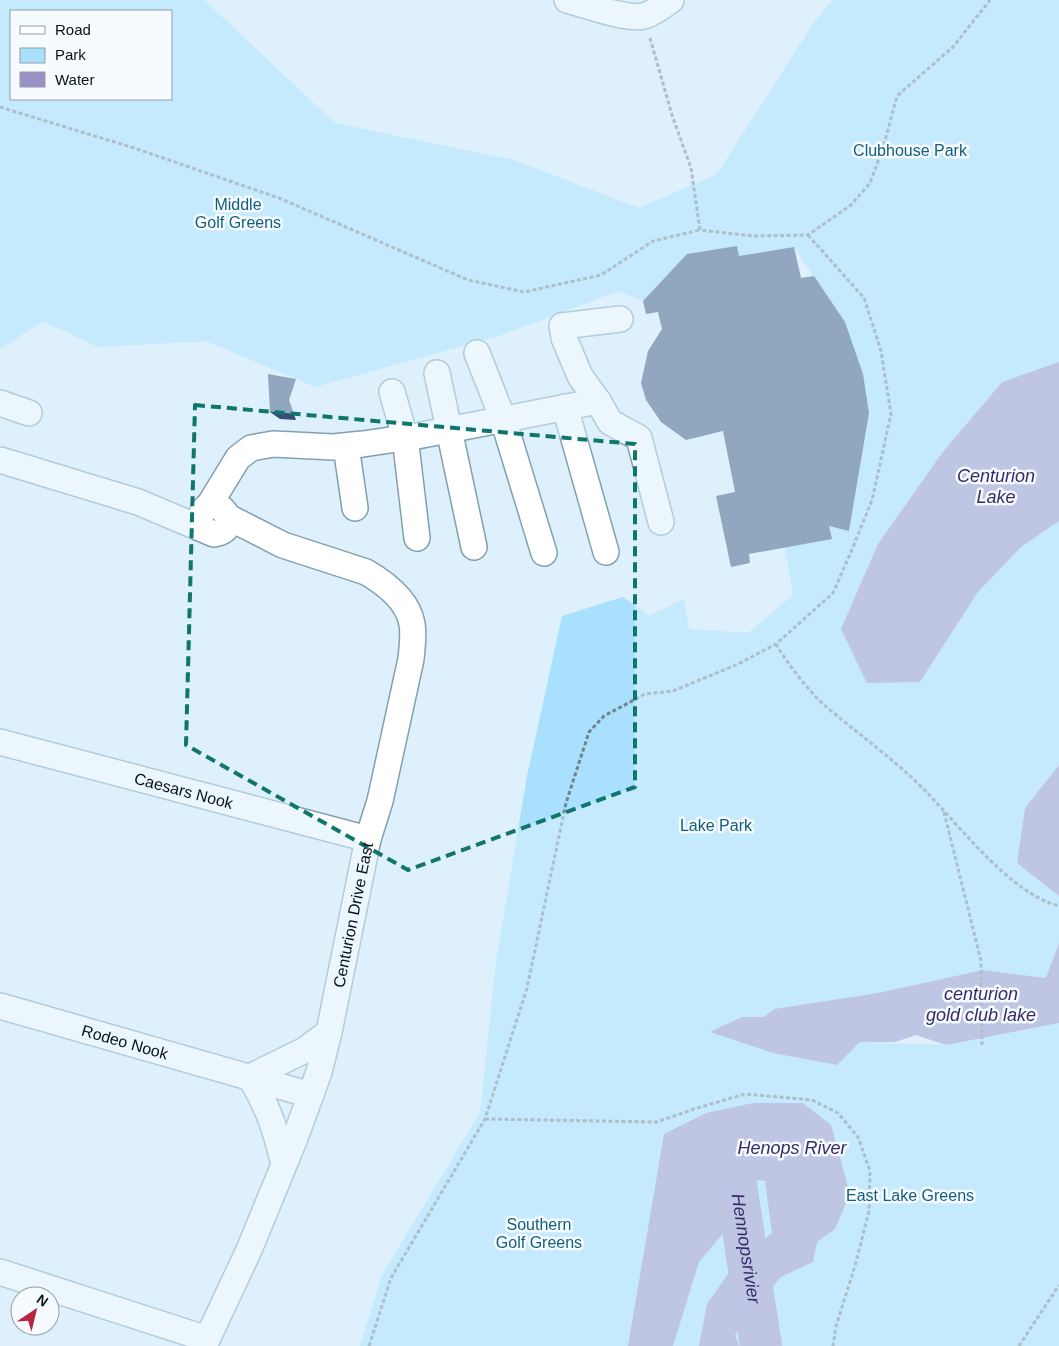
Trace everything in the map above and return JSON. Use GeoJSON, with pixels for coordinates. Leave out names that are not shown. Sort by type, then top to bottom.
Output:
{"type":"FeatureCollection","features":[{"type":"Feature","properties":{"kind":"street"},"geometry":{"type":"LineString","coordinates":[[567,0],[625,15],[643,16],[662,8],[671,0]]}},
{"type":"Feature","properties":{"kind":"street"},"geometry":{"type":"LineString","coordinates":[[620,319],[562,326],[564,338],[580,376],[598,400],[610,422],[639,438],[661,522]]}},
{"type":"Feature","properties":{"kind":"street"},"geometry":{"type":"LineString","coordinates":[[477,353],[503,419],[544,553]]}},
{"type":"Feature","properties":{"kind":"street"},"geometry":{"type":"LineString","coordinates":[[437,373],[474,547]]}},
{"type":"Feature","properties":{"kind":"street"},"geometry":{"type":"LineString","coordinates":[[392,392],[405,437],[417,538]]}},
{"type":"Feature","properties":{"kind":"street"},"geometry":{"type":"LineString","coordinates":[[215,518],[227,477],[238,458],[251,448],[273,444],[332,448],[450,429],[598,400]]}},
{"type":"Feature","properties":{"kind":"street"},"geometry":{"type":"LineString","coordinates":[[0,403],[29,413]]}},
{"type":"Feature","properties":{"kind":"street"},"geometry":{"type":"LineString","coordinates":[[565,407],[606,552]]}},
{"type":"Feature","properties":{"kind":"street"},"geometry":{"type":"LineString","coordinates":[[346,446],[355,508]]}},
{"type":"Feature","properties":{"kind":"street","name":"Centurion Drive East"},"geometry":{"type":"LineString","coordinates":[[0,460],[138,502],[179,504],[282,546],[366,572],[392,590],[404,605],[412,623],[411,659],[380,801],[368,839],[329,1032],[319,1072],[249,1250],[205,1343]]}},
{"type":"Feature","properties":{"kind":"street","name":"Caesars Nook"},"geometry":{"type":"LineString","coordinates":[[0,742],[368,839]]}},
{"type":"Feature","properties":{"kind":"street","name":"Rodeo Nook"},"geometry":{"type":"LineString","coordinates":[[0,1006],[310,1095]]}},
{"type":"Feature","properties":{"kind":"street"},"geometry":{"type":"LineString","coordinates":[[284,1164],[274,1124],[263,1099],[250,1077],[305,1050],[329,1032]]}},
{"type":"Feature","properties":{"kind":"street"},"geometry":{"type":"LineString","coordinates":[[0,1272],[205,1343]]}},
{"type":"Feature","properties":{"kind":"path"},"geometry":{"type":"LineString","coordinates":[[0,107],[134,148],[279,198],[468,280],[524,292],[601,275],[652,241],[700,230],[752,236],[808,235],[851,205],[870,182],[883,148],[898,96],[953,47],[990,0]]}},
{"type":"Feature","properties":{"kind":"path"},"geometry":{"type":"LineString","coordinates":[[643,16],[672,115],[691,168],[700,230]]}},
{"type":"Feature","properties":{"kind":"path"},"geometry":{"type":"LineString","coordinates":[[369,1346],[391,1278],[485,1120],[527,988],[566,802],[589,732],[604,716],[645,694],[673,691],[738,664],[776,644],[833,594],[854,547],[872,500],[892,414],[881,351],[864,298],[808,235]]}},
{"type":"Feature","properties":{"kind":"path"},"geometry":{"type":"LineString","coordinates":[[776,644],[786,660],[822,702],[912,777],[1013,881],[1049,903],[1059,906]]}},
{"type":"Feature","properties":{"kind":"path"},"geometry":{"type":"LineString","coordinates":[[944,811],[981,961],[982,1045]]}},
{"type":"Feature","properties":{"kind":"path"},"geometry":{"type":"LineString","coordinates":[[485,1120],[657,1122],[745,1094],[812,1100],[838,1113],[858,1137],[870,1171],[869,1211],[855,1266],[836,1326],[833,1346]]}},
{"type":"Feature","properties":{"kind":"path"},"geometry":{"type":"LineString","coordinates":[[1019,1346],[1059,1285]]}},
{"type":"Feature","properties":{"kind":"highlighted area"},"geometry":{"type":"Polygon","coordinates":[[[195,405],[635,444],[635,787],[408,870],[186,745],[195,405]]]}},
{"type":"Feature","properties":{"kind":"green space"},"geometry":{"type":"Polygon","coordinates":[[[0,0],[204,0],[335,123],[514,160],[639,208],[717,174],[811,27],[832,0],[1059,0],[1059,362],[1002,382],[942,453],[878,544],[920,682],[978,592],[1021,547],[1059,521],[1059,765],[1025,808],[1017,863],[1059,896],[1059,943],[1047,978],[983,970],[878,993],[774,1009],[764,1017],[742,1017],[860,1042],[946,1045],[1059,1023],[1059,1346],[360,1346],[382,1275],[480,1113],[496,962],[527,776],[562,616],[623,597],[650,616],[684,599],[689,629],[748,633],[793,595],[785,547],[831,539],[829,526],[849,530],[869,413],[845,322],[794,247],[739,256],[687,254],[643,301],[618,291],[502,335],[315,387],[206,341],[98,347],[43,321],[0,349],[0,0]]]}},
{"type":"Feature","properties":{"kind":"water","name":"Centurion Lake"},"geometry":{"type":"Polygon","coordinates":[[[1059,362],[1059,521],[1021,547],[978,592],[920,682],[867,683],[841,629],[878,544],[942,453],[1002,382],[1059,362]]]}},
{"type":"Feature","properties":{"kind":"water"},"geometry":{"type":"Polygon","coordinates":[[[1059,765],[1059,896],[1017,863],[1025,808],[1059,765]]]}},
{"type":"Feature","properties":{"kind":"water","name":"centurion gold club lake"},"geometry":{"type":"Polygon","coordinates":[[[1059,943],[1059,1023],[946,1045],[916,1035],[895,1042],[860,1042],[837,1065],[773,1053],[710,1032],[742,1017],[764,1017],[774,1009],[878,993],[983,970],[1046,978],[1059,943]]]}},
{"type":"Feature","properties":{"kind":"water","name":"Henops River"},"geometry":{"type":"Polygon","coordinates":[[[753,1103],[803,1103],[831,1125],[850,1194],[835,1229],[817,1242],[813,1262],[781,1277],[765,1295],[735,1335],[739,1346],[699,1346],[707,1304],[736,1263],[772,1233],[765,1181],[736,1178],[680,1252],[665,1346],[628,1346],[664,1134],[706,1113],[753,1103]]]}},
{"type":"Feature","properties":{"kind":"building"},"geometry":{"type":"Polygon","coordinates":[[[737,246],[739,256],[794,247],[801,278],[814,276],[845,322],[863,374],[869,413],[849,531],[829,526],[832,539],[749,554],[750,563],[731,567],[716,496],[735,492],[723,431],[686,440],[661,422],[646,400],[641,383],[648,351],[662,329],[658,312],[646,314],[643,301],[687,254],[737,246]]]}},
{"type":"Feature","properties":{"kind":"building"},"geometry":{"type":"Polygon","coordinates":[[[268,374],[296,379],[289,400],[296,420],[280,419],[270,412],[268,374]]]}},
{"type":"Feature","properties":{"kind":"waterway","name":"Hennopsrivier"},"geometry":{"type":"LineString","coordinates":[[651,1346],[680,1252],[736,1185],[761,1346]]}},
{"type":"Feature","properties":{"kind":"park label","name":"Clubhouse Park"},"geometry":{"type":"Point","coordinates":[910,150]}},
{"type":"Feature","properties":{"kind":"park label","name":"Middle Golf Greens"},"geometry":{"type":"Point","coordinates":[238,213]}},
{"type":"Feature","properties":{"kind":"park label","name":"Lake Park"},"geometry":{"type":"Point","coordinates":[716,825]}},
{"type":"Feature","properties":{"kind":"park label","name":"East Lake Greens"},"geometry":{"type":"Point","coordinates":[910,1195]}},
{"type":"Feature","properties":{"kind":"park label","name":"Southern Golf Greens"},"geometry":{"type":"Point","coordinates":[539,1233]}}]}
